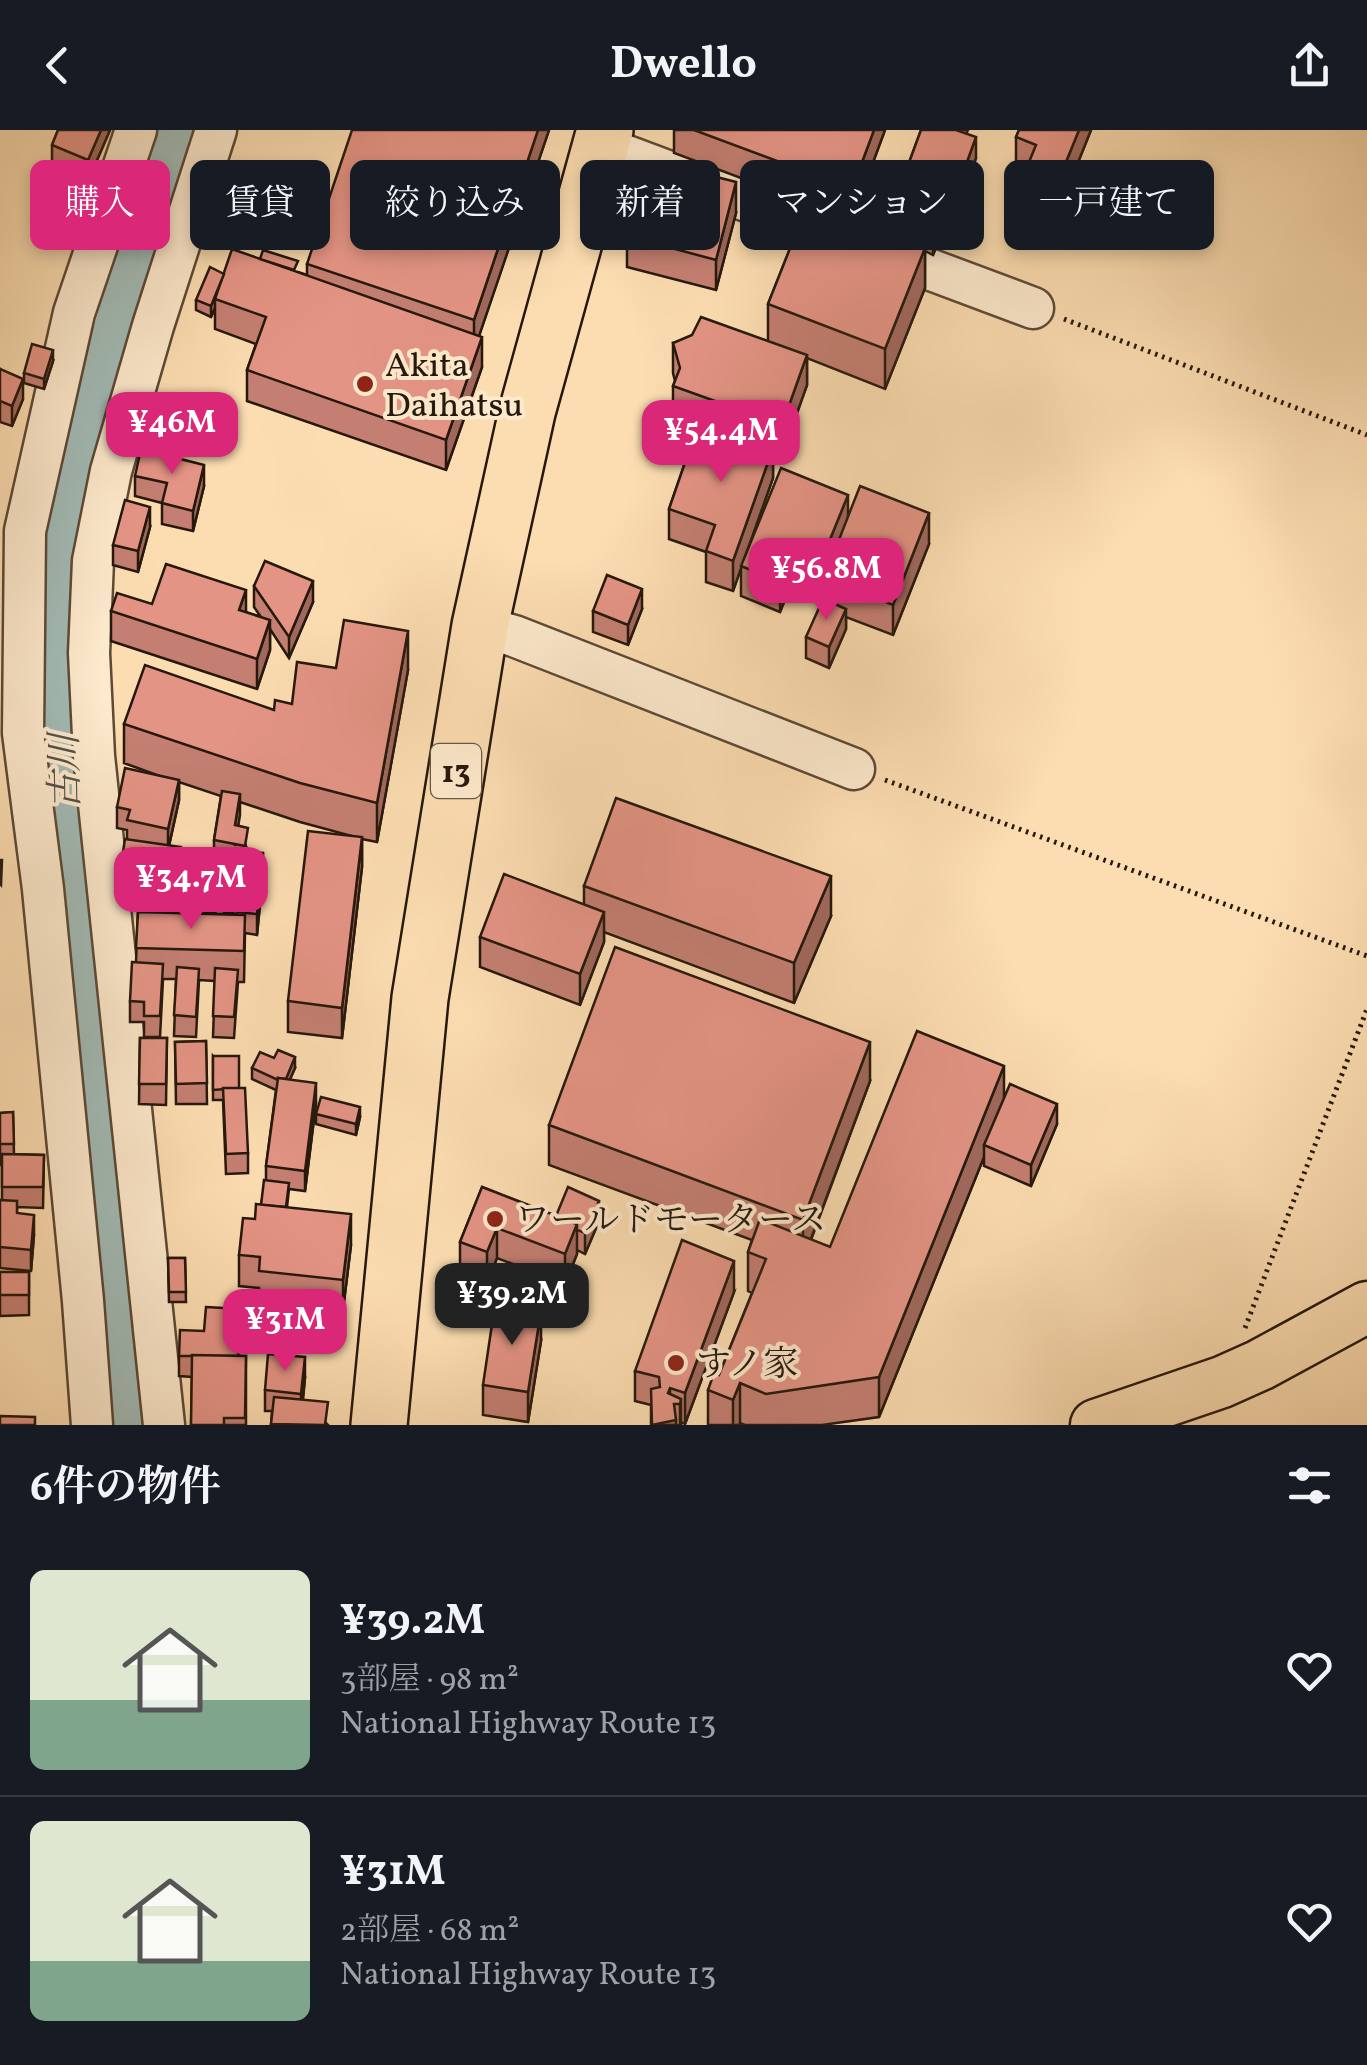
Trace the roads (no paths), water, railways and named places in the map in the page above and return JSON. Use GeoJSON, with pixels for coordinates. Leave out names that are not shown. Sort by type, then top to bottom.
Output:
{"type":"FeatureCollection","features":[{"type":"Feature","properties":{"kind":"highway","name":"13"},"geometry":{"type":"LineString","coordinates":[[378,1425],[420,998],[480,626],[528,412],[602,138]]}},
{"type":"Feature","properties":{"kind":"main road"},"geometry":{"type":"LineString","coordinates":[[1096,1425],[1222,1382],[1367,1307]]}},
{"type":"Feature","properties":{"kind":"street"},"geometry":{"type":"LineString","coordinates":[[92,1425],[44,890],[23,733],[26,531],[74,314],[136,130]]}},
{"type":"Feature","properties":{"kind":"street"},"geometry":{"type":"LineString","coordinates":[[164,1425],[94,756],[89,653],[93,560],[110,471],[216,130]]}},
{"type":"Feature","properties":{"kind":"street"},"geometry":{"type":"LineString","coordinates":[[602,138],[1034,308]]}},
{"type":"Feature","properties":{"kind":"street"},"geometry":{"type":"LineString","coordinates":[[480,626],[854,768]]}},
{"type":"Feature","properties":{"kind":"waterway","name":"古川"},"geometry":{"type":"LineString","coordinates":[[131,1425],[118,1276],[66,858],[59,600],[77,478],[178,130]]}},
{"type":"Feature","properties":{"kind":"place","name":"Akita Daihatsu"},"geometry":{"type":"Point","coordinates":[365,384]}},
{"type":"Feature","properties":{"kind":"place","name":"ワールドモータース"},"geometry":{"type":"Point","coordinates":[495,1219]}},
{"type":"Feature","properties":{"kind":"place","name":"すノ家"},"geometry":{"type":"Point","coordinates":[676,1363]}}]}
